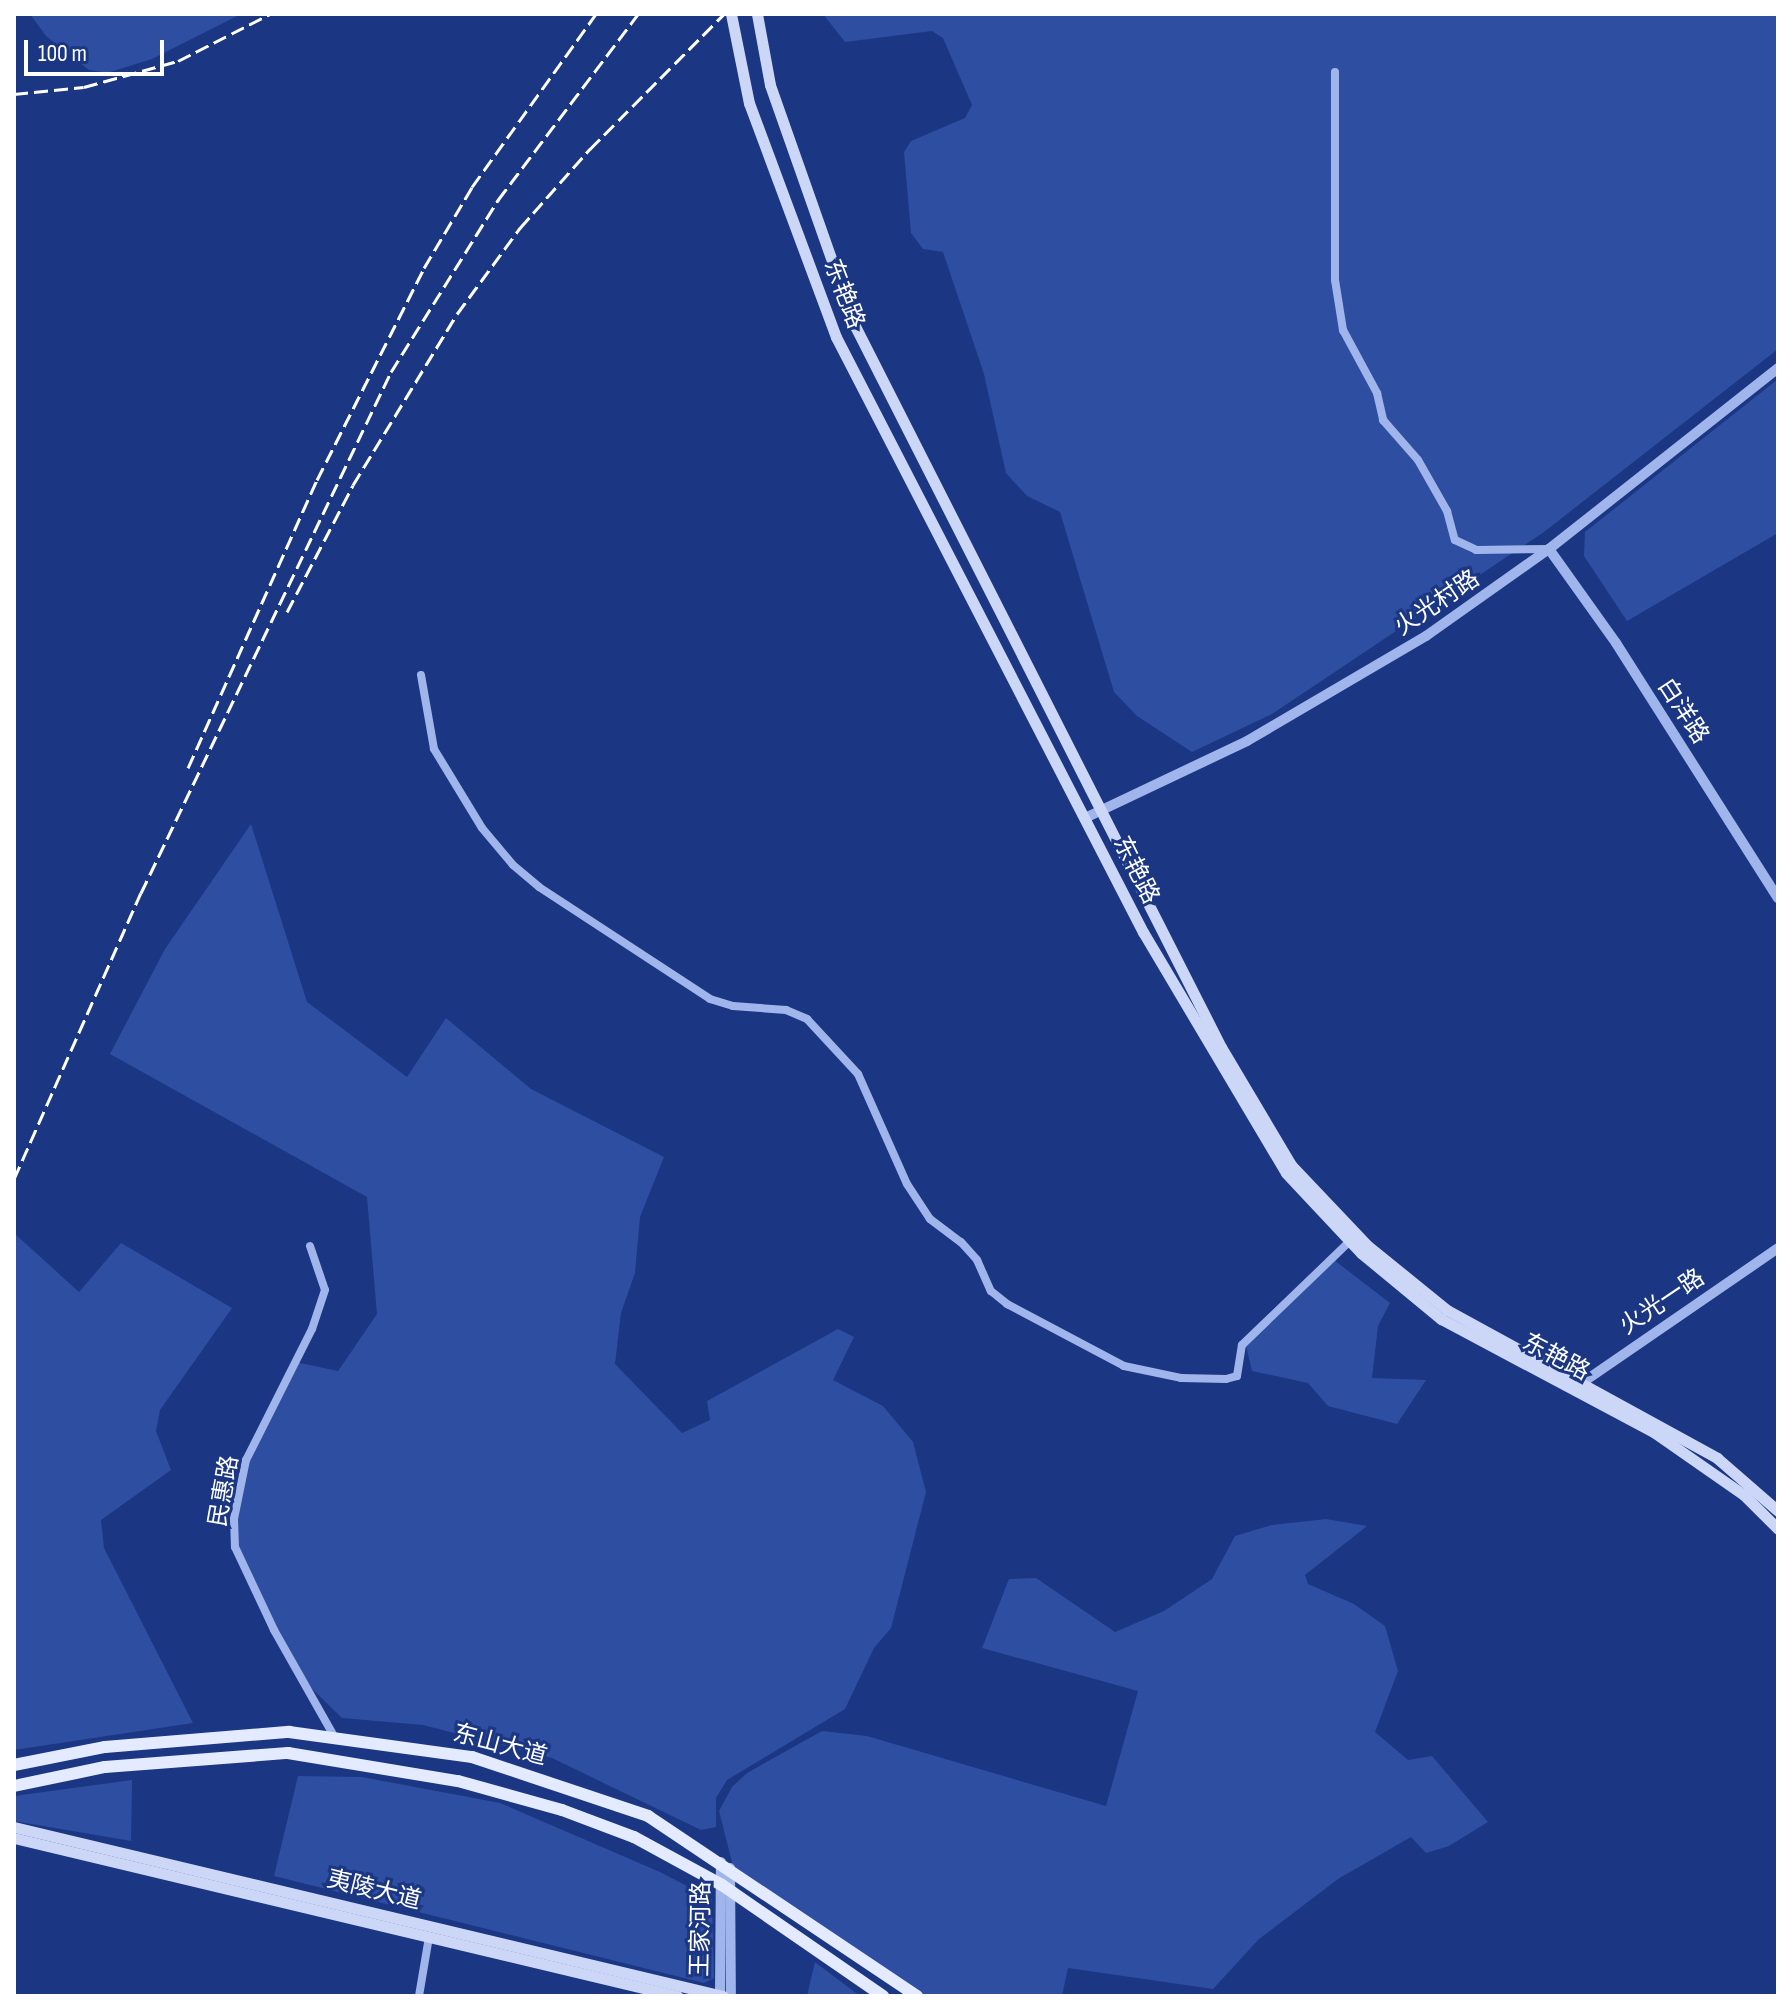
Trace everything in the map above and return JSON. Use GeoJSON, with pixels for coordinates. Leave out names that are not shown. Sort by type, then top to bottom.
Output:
{"type":"FeatureCollection","features":[{"type":"Feature","properties":{"kind":"main road","name":"东艳路"},"geometry":{"type":"LineString","coordinates":[[731,14],[749,103],[836,337],[1085,818],[1216,1061],[1286,1173],[1350,1241],[1441,1319],[1717,1458],[1778,1511]]}},
{"type":"Feature","properties":{"kind":"main road","name":"东艳路"},"geometry":{"type":"LineString","coordinates":[[757,14],[770,85],[855,326],[1221,1047],[1291,1165],[1368,1246],[1447,1310],[1655,1433],[1744,1495],[1778,1529]]}},
{"type":"Feature","properties":{"kind":"main road","name":"东山大道"},"geometry":{"type":"LineString","coordinates":[[14,1765],[105,1747],[289,1732],[472,1757],[648,1816],[726,1865],[917,1996]]}},
{"type":"Feature","properties":{"kind":"main road","name":"东山大道"},"geometry":{"type":"LineString","coordinates":[[14,1786],[105,1767],[288,1753],[458,1781],[562,1810],[634,1837],[726,1888],[883,1996]]}},
{"type":"Feature","properties":{"kind":"main road","name":"夷陵大道"},"geometry":{"type":"LineString","coordinates":[[14,1827],[721,1996]]}},
{"type":"Feature","properties":{"kind":"main road","name":"夷陵大道"},"geometry":{"type":"LineString","coordinates":[[14,1838],[677,1996]]}},
{"type":"Feature","properties":{"kind":"street"},"geometry":{"type":"LineString","coordinates":[[1335,72],[1335,280],[1343,330],[1377,393],[1383,420],[1418,460],[1447,511],[1455,540],[1476,550],[1549,549]]}},
{"type":"Feature","properties":{"kind":"street","name":"火光村路"},"geometry":{"type":"LineString","coordinates":[[1085,818],[1332,693],[1426,636],[1549,549],[1778,368]]}},
{"type":"Feature","properties":{"kind":"street","name":"白洋路"},"geometry":{"type":"LineString","coordinates":[[1549,549],[1616,643],[1778,898]]}},
{"type":"Feature","properties":{"kind":"street"},"geometry":{"type":"LineString","coordinates":[[421,675],[434,749],[482,828],[513,865],[539,887],[710,999],[733,1006],[786,1010],[807,1019],[858,1074],[907,1184],[930,1219],[961,1242],[977,1260],[991,1291],[1007,1304],[1124,1366],[1181,1378],[1226,1379],[1237,1376],[1242,1345],[1350,1241]]}},
{"type":"Feature","properties":{"kind":"street","name":"民惠路"},"geometry":{"type":"LineString","coordinates":[[310,1246],[325,1290],[312,1329],[246,1460],[234,1519],[242,1561],[335,1738]]}},
{"type":"Feature","properties":{"kind":"street","name":"火光一路"},"geometry":{"type":"LineString","coordinates":[[1576,1387],[1778,1248]]}},
{"type":"Feature","properties":{"kind":"street","name":"王家河路"},"geometry":{"type":"LineString","coordinates":[[721,1996],[726,1865]]}},
{"type":"Feature","properties":{"kind":"street","name":"王家河路"},"geometry":{"type":"LineString","coordinates":[[726,1888],[731,1996]]}},
{"type":"Feature","properties":{"kind":"street"},"geometry":{"type":"LineString","coordinates":[[419,1996],[429,1937]]}},
{"type":"Feature","properties":{"kind":"shaded area"},"geometry":{"type":"Polygon","coordinates":[[[30,14],[241,14],[152,59],[107,73],[89,70],[46,36],[30,14]]]}},
{"type":"Feature","properties":{"kind":"shaded area"},"geometry":{"type":"Polygon","coordinates":[[[823,14],[1778,14],[1778,349],[1544,532],[1272,714],[1192,752],[1137,716],[1114,692],[1060,512],[1027,496],[1006,473],[984,374],[943,252],[923,249],[911,233],[904,152],[911,141],[965,118],[972,105],[943,38],[932,31],[845,42],[823,14]]]}},
{"type":"Feature","properties":{"kind":"shaded area"},"geometry":{"type":"Polygon","coordinates":[[[1778,379],[1778,533],[1627,621],[1584,556],[1585,532],[1778,379]]]}},
{"type":"Feature","properties":{"kind":"shaded area"},"geometry":{"type":"Polygon","coordinates":[[[251,824],[307,1002],[407,1077],[446,1018],[531,1089],[664,1157],[640,1217],[635,1273],[621,1313],[615,1364],[682,1433],[710,1420],[707,1401],[838,1329],[854,1337],[833,1380],[883,1406],[913,1442],[926,1492],[891,1628],[874,1648],[845,1709],[727,1780],[716,1798],[716,1827],[701,1830],[552,1758],[423,1725],[342,1718],[303,1680],[235,1547],[234,1519],[246,1460],[295,1362],[338,1371],[377,1314],[367,1197],[110,1054],[165,949],[251,824]]]}},
{"type":"Feature","properties":{"kind":"shaded area"},"geometry":{"type":"Polygon","coordinates":[[[14,1233],[79,1292],[121,1243],[232,1308],[160,1410],[156,1431],[171,1470],[101,1520],[104,1548],[193,1723],[14,1750],[14,1233]]]}},
{"type":"Feature","properties":{"kind":"shaded area"},"geometry":{"type":"Polygon","coordinates":[[[1334,1260],[1390,1303],[1378,1326],[1372,1378],[1426,1380],[1397,1424],[1328,1406],[1308,1383],[1252,1371],[1246,1346],[1334,1260]]]}},
{"type":"Feature","properties":{"kind":"shaded area"},"geometry":{"type":"Polygon","coordinates":[[[1326,1519],[1367,1526],[1305,1575],[1308,1584],[1354,1604],[1385,1626],[1398,1671],[1375,1732],[1408,1760],[1432,1756],[1488,1822],[1449,1846],[1426,1853],[1411,1837],[1338,1879],[1259,1939],[1213,1989],[1068,1968],[1062,1996],[924,1996],[733,1866],[719,1811],[732,1787],[747,1773],[822,1731],[867,1736],[1106,1806],[1138,1691],[982,1648],[1009,1579],[1036,1578],[1115,1632],[1164,1611],[1212,1579],[1235,1536],[1272,1525],[1326,1519]]]}},
{"type":"Feature","properties":{"kind":"shaded area"},"geometry":{"type":"Polygon","coordinates":[[[298,1776],[362,1777],[500,1803],[660,1872],[712,1899],[714,1978],[704,1983],[274,1876],[298,1776]]]}},
{"type":"Feature","properties":{"kind":"shaded area"},"geometry":{"type":"Polygon","coordinates":[[[132,1780],[131,1841],[14,1821],[14,1796],[132,1780]]]}},
{"type":"Feature","properties":{"kind":"shaded area"},"geometry":{"type":"Polygon","coordinates":[[[815,1962],[856,1993],[861,1996],[807,1996],[815,1962]]]}},
{"type":"Feature","properties":{"kind":"railway"},"geometry":{"type":"LineString","coordinates":[[14,94],[84,87],[178,61],[270,14]]}},
{"type":"Feature","properties":{"kind":"railway"},"geometry":{"type":"LineString","coordinates":[[188,768],[317,480],[424,268],[472,187],[596,14]]}},
{"type":"Feature","properties":{"kind":"railway"},"geometry":{"type":"LineString","coordinates":[[14,1179],[141,893],[391,372],[498,200],[638,14]]}},
{"type":"Feature","properties":{"kind":"railway"},"geometry":{"type":"LineString","coordinates":[[287,612],[353,485],[457,314],[520,228],[590,149],[724,14]]}}]}
